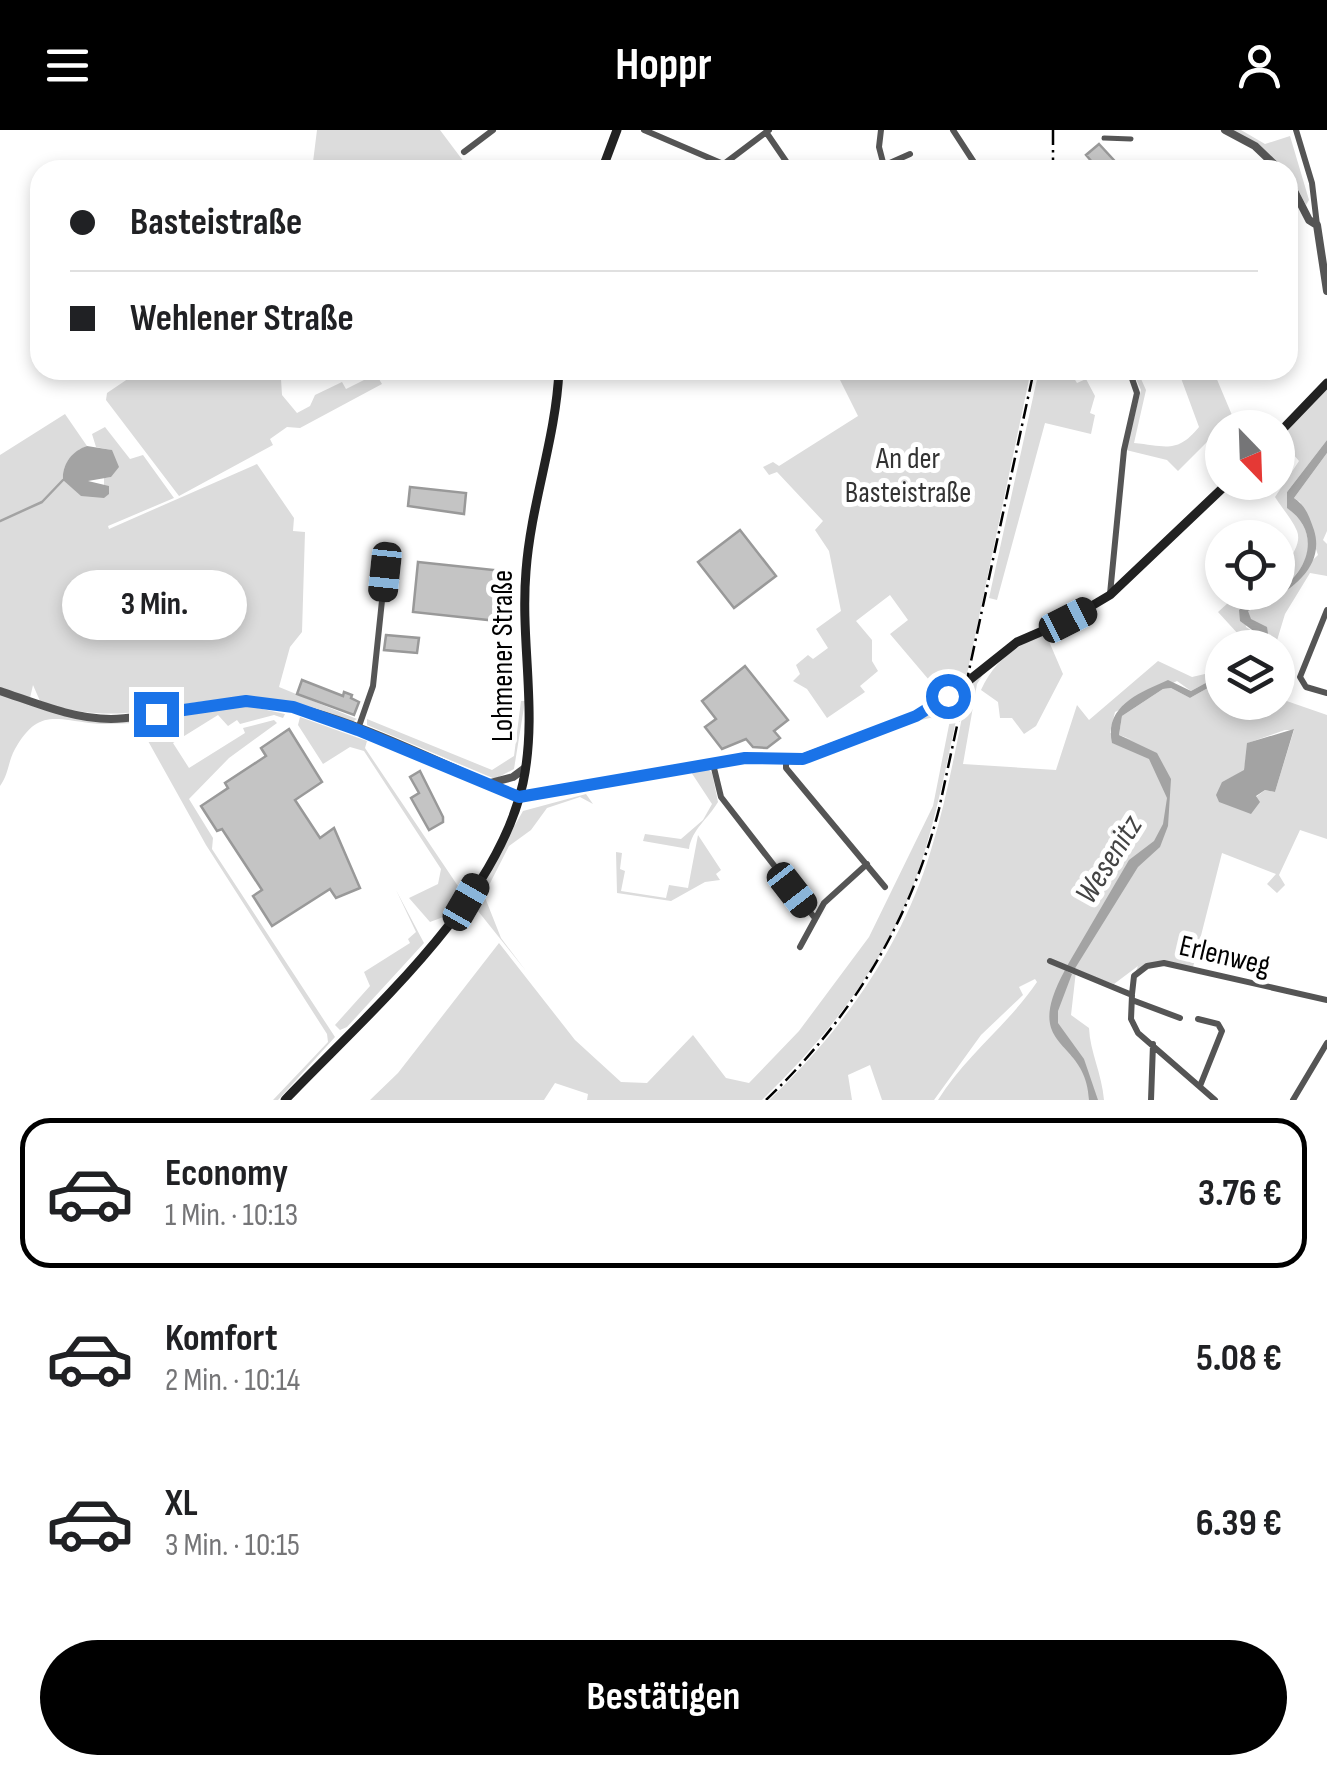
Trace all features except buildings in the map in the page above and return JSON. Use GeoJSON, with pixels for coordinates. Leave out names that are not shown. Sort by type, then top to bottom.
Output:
{"type":"FeatureCollection","features":[{"type":"Feature","properties":{"kind":"main road"},"geometry":{"type":"LineString","coordinates":[[606,160],[617,130]]}},
{"type":"Feature","properties":{"kind":"main road","name":"Lohmener Straße"},"geometry":{"type":"LineString","coordinates":[[285,1100],[394,988],[462,909],[496,850],[519,797],[531,712],[525,575],[557,407],[558,380]]}},
{"type":"Feature","properties":{"kind":"main road"},"geometry":{"type":"LineString","coordinates":[[1295,416],[1327,383]]}},
{"type":"Feature","properties":{"kind":"main road"},"geometry":{"type":"LineString","coordinates":[[519,797],[745,758],[803,759],[925,712],[1017,642],[1068,620],[1110,595],[1210,500]]}},
{"type":"Feature","properties":{"kind":"street"},"geometry":{"type":"LineString","coordinates":[[464,152],[493,130]]}},
{"type":"Feature","properties":{"kind":"street"},"geometry":{"type":"LineString","coordinates":[[644,130],[704,160]]}},
{"type":"Feature","properties":{"kind":"street"},"geometry":{"type":"LineString","coordinates":[[881,130],[883,160]]}},
{"type":"Feature","properties":{"kind":"street"},"geometry":{"type":"LineString","coordinates":[[954,130],[974,160]]}},
{"type":"Feature","properties":{"kind":"street"},"geometry":{"type":"LineString","coordinates":[[1225,130],[1255,146],[1270,160]]}},
{"type":"Feature","properties":{"kind":"street"},"geometry":{"type":"LineString","coordinates":[[1296,130],[1308,166],[1327,291]]}},
{"type":"Feature","properties":{"kind":"street"},"geometry":{"type":"LineString","coordinates":[[728,160],[768,131],[786,160]]}},
{"type":"Feature","properties":{"kind":"street"},"geometry":{"type":"LineString","coordinates":[[1104,138],[1131,138]]}},
{"type":"Feature","properties":{"kind":"street"},"geometry":{"type":"LineString","coordinates":[[899,160],[910,154]]}},
{"type":"Feature","properties":{"kind":"street"},"geometry":{"type":"LineString","coordinates":[[1298,200],[1308,220],[1317,225]]}},
{"type":"Feature","properties":{"kind":"street"},"geometry":{"type":"LineString","coordinates":[[1110,595],[1124,450],[1137,393],[1132,380]]}},
{"type":"Feature","properties":{"kind":"street"},"geometry":{"type":"LineString","coordinates":[[358,730],[373,686],[385,572],[394,551]]}},
{"type":"Feature","properties":{"kind":"street"},"geometry":{"type":"LineString","coordinates":[[1327,610],[1300,677],[1306,686],[1327,694]]}},
{"type":"Feature","properties":{"kind":"street"},"geometry":{"type":"LineString","coordinates":[[0,691],[89,718],[124,718],[246,701],[293,707],[519,797]]}},
{"type":"Feature","properties":{"kind":"street"},"geometry":{"type":"LineString","coordinates":[[786,760],[786,768],[885,887]]}},
{"type":"Feature","properties":{"kind":"street"},"geometry":{"type":"LineString","coordinates":[[713,764],[721,797],[814,918]]}},
{"type":"Feature","properties":{"kind":"street"},"geometry":{"type":"LineString","coordinates":[[486,783],[512,777],[525,768]]}},
{"type":"Feature","properties":{"kind":"street"},"geometry":{"type":"LineString","coordinates":[[800,947],[814,918],[833,893],[867,864]]}},
{"type":"Feature","properties":{"kind":"street"},"geometry":{"type":"LineString","coordinates":[[1050,961],[1180,1018]]}},
{"type":"Feature","properties":{"kind":"street","name":"Erlenweg"},"geometry":{"type":"LineString","coordinates":[[1132,998],[1134,976],[1148,966],[1164,963],[1327,1000]]}},
{"type":"Feature","properties":{"kind":"street"},"geometry":{"type":"LineString","coordinates":[[1116,987],[1134,976]]}},
{"type":"Feature","properties":{"kind":"street"},"geometry":{"type":"LineString","coordinates":[[1132,998],[1133,1027],[1215,1100]]}},
{"type":"Feature","properties":{"kind":"street"},"geometry":{"type":"LineString","coordinates":[[1198,1019],[1218,1024],[1222,1031],[1200,1086]]}},
{"type":"Feature","properties":{"kind":"street"},"geometry":{"type":"LineString","coordinates":[[1293,1100],[1327,1043]]}},
{"type":"Feature","properties":{"kind":"street"},"geometry":{"type":"LineString","coordinates":[[1151,1100],[1154,1044]]}},
{"type":"Feature","properties":{"kind":"green space"},"geometry":{"type":"Polygon","coordinates":[[[317,130],[440,130],[462,160],[313,160],[317,130]]]}},
{"type":"Feature","properties":{"kind":"green space"},"geometry":{"type":"Polygon","coordinates":[[[1233,130],[1241,130],[1265,144],[1290,136],[1297,160],[1274,160],[1233,130]]]}},
{"type":"Feature","properties":{"kind":"green space"},"geometry":{"type":"Polygon","coordinates":[[[1298,163],[1309,200],[1306,205],[1298,189],[1298,163]]]}},
{"type":"Feature","properties":{"kind":"green space"},"geometry":{"type":"Polygon","coordinates":[[[126,380],[281,380],[282,395],[297,413],[310,406],[315,395],[342,382],[346,389],[364,380],[380,380],[382,384],[300,428],[287,427],[270,439],[273,445],[179,496],[106,400],[107,393],[126,380]]]}},
{"type":"Feature","properties":{"kind":"green space","name":"An der Basteistraße"},"geometry":{"type":"Polygon","coordinates":[[[840,380],[1029,380],[967,674],[945,690],[929,680],[890,634],[908,620],[890,595],[856,621],[872,640],[872,661],[878,671],[860,686],[865,692],[827,718],[807,689],[793,681],[800,674],[796,665],[808,655],[813,659],[828,648],[816,629],[841,611],[829,551],[815,530],[823,521],[777,472],[769,475],[763,467],[773,462],[779,466],[858,416],[840,380]]]}},
{"type":"Feature","properties":{"kind":"green space"},"geometry":{"type":"Polygon","coordinates":[[[1037,380],[1087,380],[1095,396],[1090,413],[1095,415],[1091,434],[1045,423],[997,600],[989,598],[1037,380]]]}},
{"type":"Feature","properties":{"kind":"green space"},"geometry":{"type":"Polygon","coordinates":[[[1136,380],[1142,380],[1146,390],[1134,443],[1163,446],[1177,445],[1199,427],[1182,380],[1217,380],[1230,410],[1205,410],[1205,444],[1178,471],[1167,460],[1126,450],[1141,390],[1136,380]]]}},
{"type":"Feature","properties":{"kind":"green space"},"geometry":{"type":"Polygon","coordinates":[[[1327,387],[1327,440],[1295,482],[1299,461],[1295,456],[1295,421],[1327,387]]]}},
{"type":"Feature","properties":{"kind":"green space"},"geometry":{"type":"Polygon","coordinates":[[[65,414],[87,446],[69,459],[63,480],[109,486],[104,485],[104,478],[111,477],[111,450],[96,447],[92,434],[105,427],[130,459],[143,455],[174,498],[108,526],[109,529],[257,464],[294,518],[293,531],[305,532],[302,632],[290,647],[279,687],[357,719],[352,722],[296,704],[253,698],[122,713],[74,711],[40,701],[33,685],[30,698],[0,688],[0,455],[65,414]]]}},
{"type":"Feature","properties":{"kind":"green space"},"geometry":{"type":"Polygon","coordinates":[[[1327,453],[1327,531],[1323,540],[1327,544],[1327,576],[1310,573],[1295,598],[1295,577],[1318,555],[1295,497],[1327,453]]]}},
{"type":"Feature","properties":{"kind":"green space"},"geometry":{"type":"Polygon","coordinates":[[[1277,500],[1288,500],[1288,508],[1305,529],[1308,540],[1304,562],[1295,575],[1298,538],[1295,520],[1290,520],[1277,500]]]}},
{"type":"Feature","properties":{"kind":"green space"},"geometry":{"type":"Polygon","coordinates":[[[1244,610],[1246,627],[1251,630],[1234,630],[1218,612],[1244,610]]]}},
{"type":"Feature","properties":{"kind":"green space"},"geometry":{"type":"Polygon","coordinates":[[[1287,610],[1280,630],[1262,630],[1246,615],[1248,611],[1287,610]]]}},
{"type":"Feature","properties":{"kind":"green space"},"geometry":{"type":"Polygon","coordinates":[[[1045,632],[1063,674],[1036,726],[1024,734],[1012,718],[1000,718],[998,702],[981,690],[1007,655],[1045,632]]]}},
{"type":"Feature","properties":{"kind":"green space"},"geometry":{"type":"Polygon","coordinates":[[[1158,661],[1192,677],[1205,674],[1205,683],[1191,691],[1177,681],[1115,712],[1110,733],[1133,740],[1119,735],[1122,716],[1163,689],[1171,688],[1190,698],[1205,690],[1205,720],[1295,720],[1295,704],[1327,715],[1327,839],[1300,830],[1279,875],[1285,885],[1277,893],[1267,884],[1276,874],[1222,853],[1192,971],[1159,963],[1134,976],[1138,966],[1114,984],[1076,971],[1071,1015],[1089,1028],[1104,1100],[938,1100],[1026,998],[1037,982],[1035,979],[1019,987],[1023,995],[981,1035],[934,1100],[882,1100],[870,1065],[848,1075],[852,1100],[769,1100],[845,1016],[904,920],[937,830],[969,684],[984,673],[977,684],[963,764],[1056,770],[1077,705],[1089,720],[1158,661]],[[1294,730],[1248,743],[1244,771],[1222,782],[1256,797],[1265,790],[1275,792],[1294,730]]]}},
{"type":"Feature","properties":{"kind":"green space"},"geometry":{"type":"Polygon","coordinates":[[[963,687],[930,834],[902,912],[851,999],[809,1052],[762,1100],[587,1100],[588,1094],[555,1083],[544,1100],[370,1100],[398,1073],[499,943],[575,1040],[621,1082],[647,1083],[693,1035],[726,1078],[749,1083],[799,1031],[869,937],[933,806],[950,720],[930,718],[903,724],[950,699],[954,701],[954,695],[963,687]]]}},
{"type":"Feature","properties":{"kind":"green space"},"geometry":{"type":"Polygon","coordinates":[[[0,693],[91,720],[243,705],[285,714],[283,718],[274,715],[240,724],[237,720],[228,726],[218,715],[173,743],[189,768],[245,733],[243,728],[274,720],[277,723],[229,758],[189,799],[213,838],[212,849],[335,1037],[278,1100],[273,1100],[328,1042],[327,1034],[206,845],[138,723],[95,724],[55,719],[38,723],[15,749],[0,786],[0,693]]]}},
{"type":"Feature","properties":{"kind":"green space"},"geometry":{"type":"Polygon","coordinates":[[[521,701],[525,701],[514,769],[495,779],[367,725],[367,719],[492,770],[514,756],[521,701]]]}},
{"type":"Feature","properties":{"kind":"green space"},"geometry":{"type":"Polygon","coordinates":[[[300,717],[367,741],[365,748],[464,895],[446,916],[430,922],[409,898],[438,884],[441,869],[364,751],[350,747],[323,764],[298,725],[300,717]]]}},
{"type":"Feature","properties":{"kind":"green space"},"geometry":{"type":"Polygon","coordinates":[[[708,769],[718,802],[697,830],[689,849],[643,841],[645,834],[681,839],[703,820],[712,804],[691,772],[708,769]]]}},
{"type":"Feature","properties":{"kind":"green space"},"geometry":{"type":"Polygon","coordinates":[[[586,794],[593,804],[580,797],[547,808],[531,830],[509,846],[484,895],[501,938],[526,971],[474,906],[474,897],[523,811],[586,794]]]}},
{"type":"Feature","properties":{"kind":"green space"},"geometry":{"type":"Polygon","coordinates":[[[698,835],[721,870],[716,874],[720,880],[705,882],[671,901],[617,893],[616,852],[622,853],[620,869],[625,871],[621,891],[666,898],[669,885],[688,888],[698,835]]]}},
{"type":"Feature","properties":{"kind":"green space"},"geometry":{"type":"Polygon","coordinates":[[[396,890],[424,943],[340,1030],[335,1025],[370,986],[364,972],[410,943],[408,939],[416,932],[396,890]]]}},
{"type":"Feature","properties":{"kind":"shaded area"},"geometry":{"type":"Polygon","coordinates":[[[1327,440],[1327,453],[1295,497],[1295,482],[1327,440]]]}},
{"type":"Feature","properties":{"kind":"shaded area"},"geometry":{"type":"Polygon","coordinates":[[[87,446],[112,450],[119,467],[111,477],[88,481],[109,486],[109,494],[104,498],[81,496],[63,480],[69,459],[87,446]]]}},
{"type":"Feature","properties":{"kind":"shaded area"},"geometry":{"type":"Polygon","coordinates":[[[1295,499],[1304,508],[1316,545],[1314,559],[1295,584],[1308,541],[1298,518],[1287,508],[1287,500],[1295,499]]]}},
{"type":"Feature","properties":{"kind":"shaded area"},"geometry":{"type":"Polygon","coordinates":[[[1239,610],[1250,610],[1251,619],[1267,630],[1252,630],[1240,621],[1239,610]]]}},
{"type":"Feature","properties":{"kind":"shaded area"},"geometry":{"type":"Polygon","coordinates":[[[1168,680],[1191,691],[1205,683],[1205,690],[1190,698],[1171,688],[1163,689],[1122,716],[1119,735],[1157,753],[1171,779],[1168,826],[1160,847],[1138,867],[1074,970],[1067,966],[1129,860],[1154,841],[1163,824],[1167,798],[1149,759],[1112,743],[1113,719],[1126,702],[1168,680]]]}},
{"type":"Feature","properties":{"kind":"shaded area"},"geometry":{"type":"Polygon","coordinates":[[[1294,729],[1275,792],[1265,790],[1256,796],[1260,802],[1251,814],[1219,802],[1216,795],[1222,782],[1244,770],[1247,743],[1294,729]]]}},
{"type":"Feature","properties":{"kind":"shaded area"},"geometry":{"type":"Polygon","coordinates":[[[1065,970],[1072,974],[1058,1011],[1058,1023],[1084,1059],[1098,1100],[1089,1100],[1078,1064],[1052,1030],[1049,1016],[1053,997],[1065,970]]]}},
{"type":"Feature","properties":{"kind":"waterway"},"geometry":{"type":"LineString","coordinates":[[0,521],[42,502],[63,480]]}},
{"type":"Feature","properties":{"kind":"railway"},"geometry":{"type":"LineString","coordinates":[[1053,130],[1053,160]]}},
{"type":"Feature","properties":{"kind":"railway"},"geometry":{"type":"LineString","coordinates":[[766,1100],[825,1036],[874,967],[927,851],[1032,380]]}},
{"type":"Feature","properties":{"kind":"route"},"geometry":{"type":"LineString","coordinates":[[156,714],[246,701],[293,707],[519,797],[745,758],[803,759],[916,716],[948,696]]}},
{"type":"Feature","properties":{"kind":"water label","name":"Wesenitz"},"geometry":{"type":"Point","coordinates":[1108,859]}}]}
